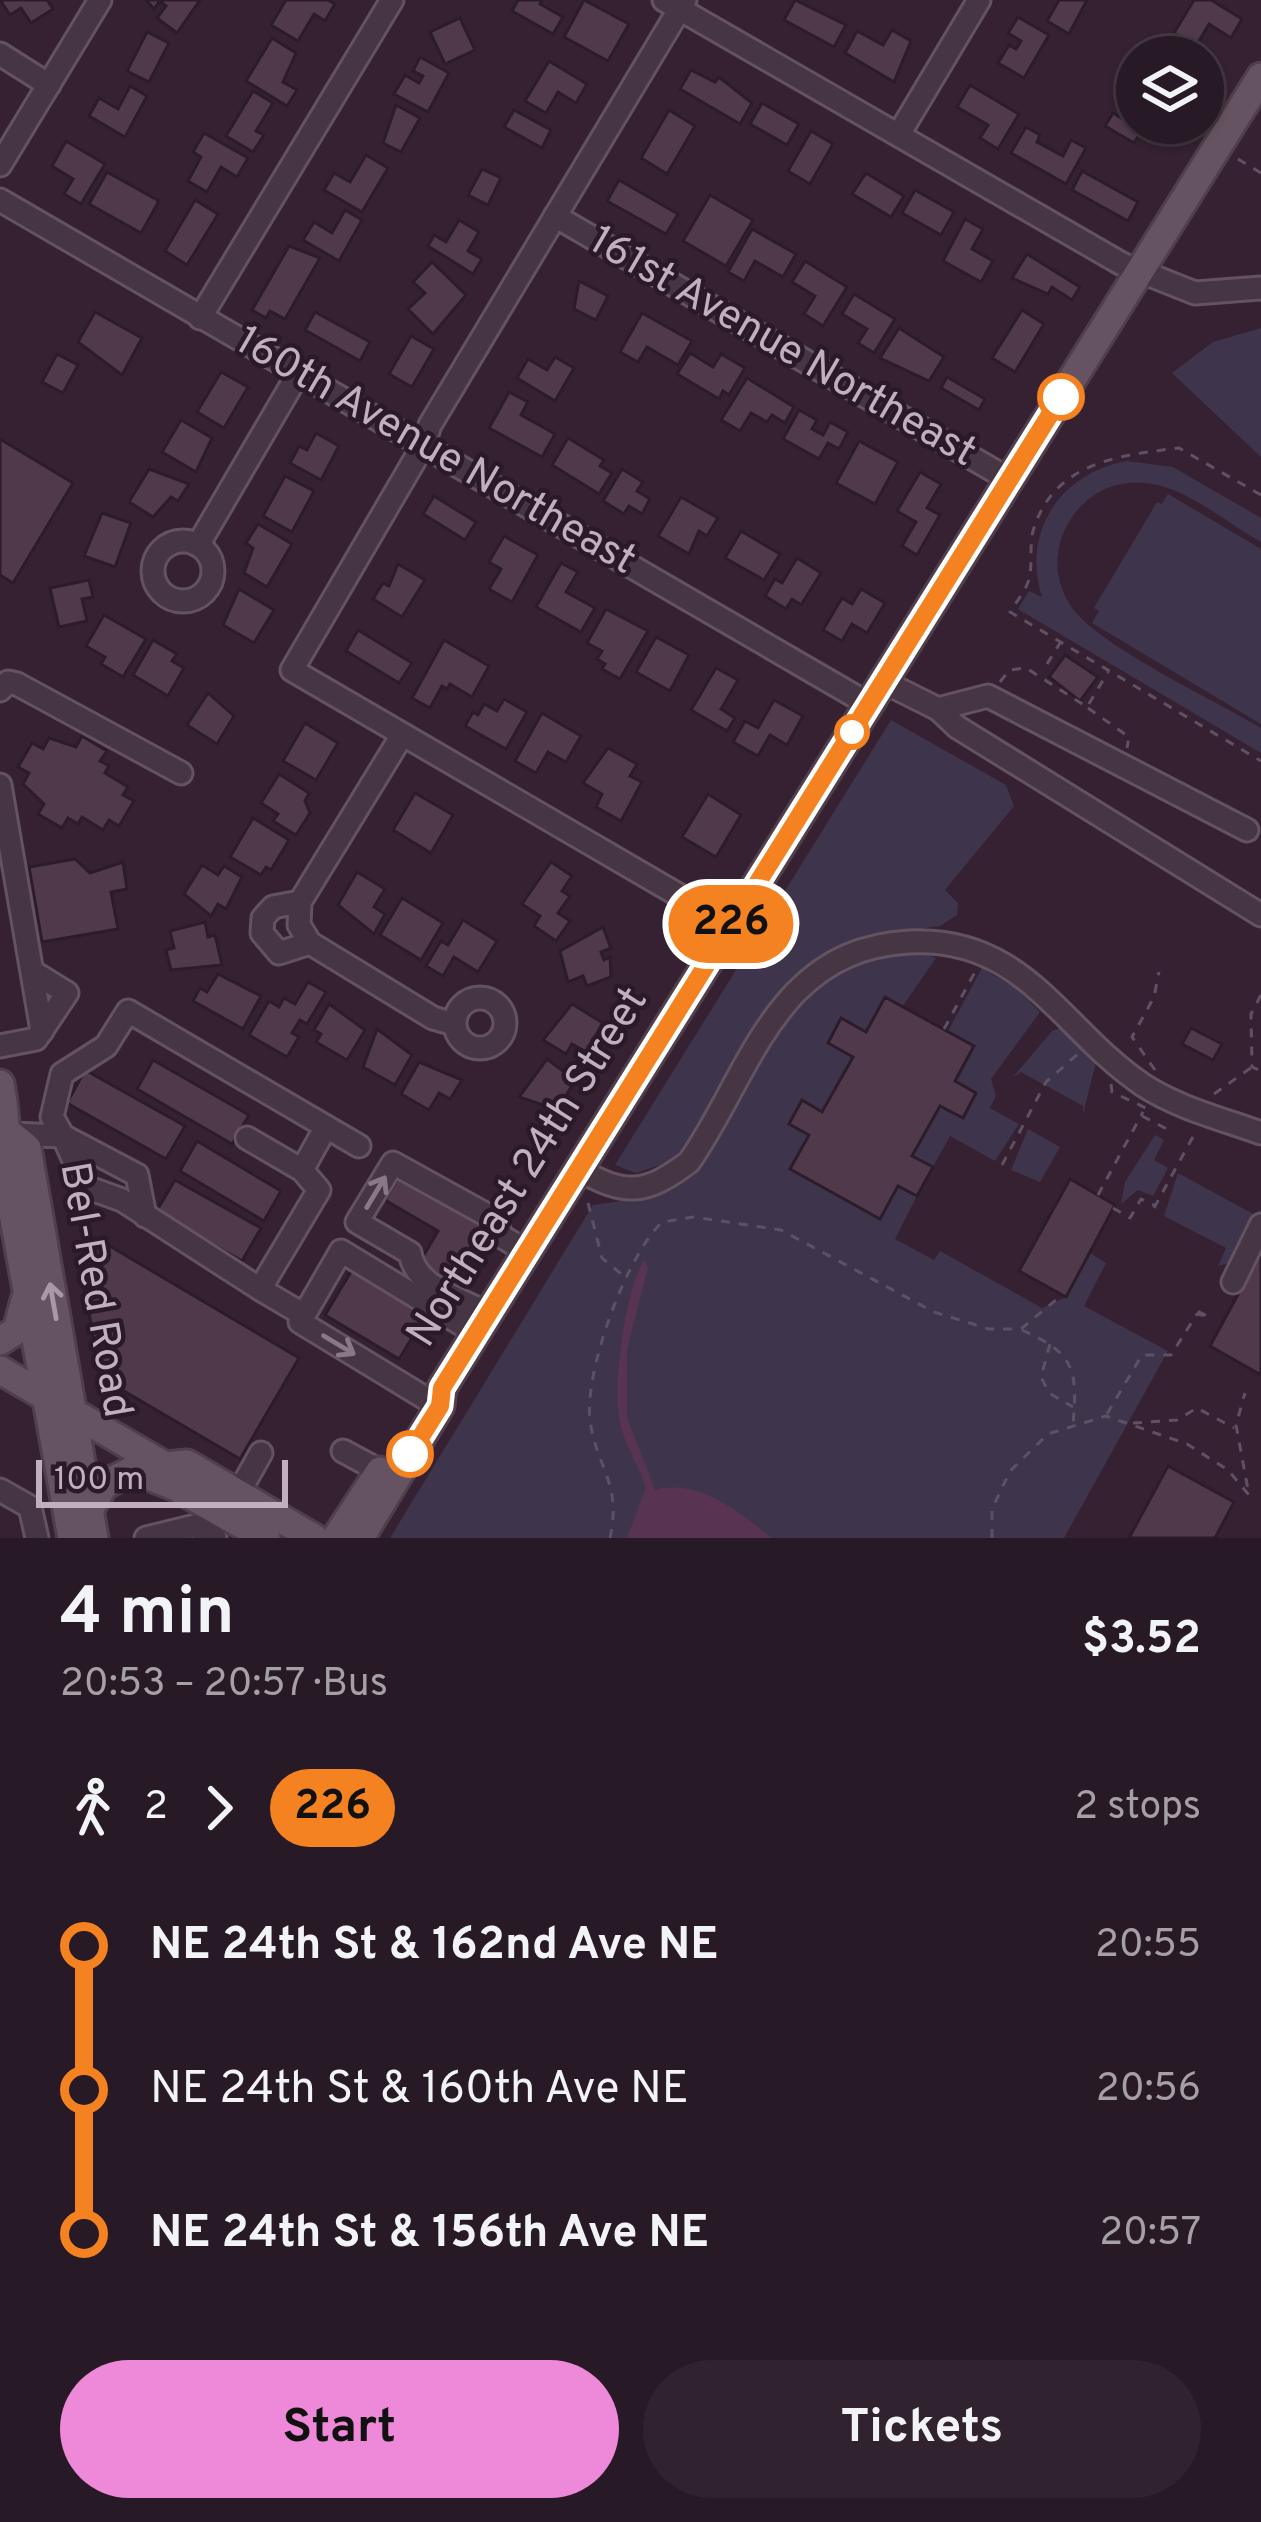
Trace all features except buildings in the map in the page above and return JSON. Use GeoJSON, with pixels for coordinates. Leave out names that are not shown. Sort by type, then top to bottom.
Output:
{"type":"FeatureCollection","features":[{"type":"Feature","properties":{"kind":"main road","name":"Northeast 24th Street"},"geometry":{"type":"LineString","coordinates":[[336,1538],[482,1323],[1261,76]]}},
{"type":"Feature","properties":{"kind":"main road","name":"Bel-Red Road"},"geometry":{"type":"LineString","coordinates":[[0,1084],[5,1151],[26,1284],[73,1538]]}},
{"type":"Feature","properties":{"kind":"main road","name":"Bel-Red Road"},"geometry":{"type":"LineString","coordinates":[[5,1151],[26,1148],[92,1524]]}},
{"type":"Feature","properties":{"kind":"main road"},"geometry":{"type":"LineString","coordinates":[[0,1341],[16,1330],[23,1317],[26,1284]]}},
{"type":"Feature","properties":{"kind":"main road"},"geometry":{"type":"LineString","coordinates":[[0,1370],[170,1476],[223,1521],[266,1538]]}},
{"type":"Feature","properties":{"kind":"main road","name":"Northeast 24th Street"},"geometry":{"type":"LineString","coordinates":[[360,1538],[440,1406],[433,1393]]}},
{"type":"Feature","properties":{"kind":"main road"},"geometry":{"type":"LineString","coordinates":[[92,1524],[104,1485],[122,1472],[170,1476]]}},
{"type":"Feature","properties":{"kind":"main road"},"geometry":{"type":"LineString","coordinates":[[223,1521],[314,1538]]}},
{"type":"Feature","properties":{"kind":"street"},"geometry":{"type":"LineString","coordinates":[[0,165],[100,0]]}},
{"type":"Feature","properties":{"kind":"street"},"geometry":{"type":"LineString","coordinates":[[200,318],[392,0]]}},
{"type":"Feature","properties":{"kind":"street"},"geometry":{"type":"LineString","coordinates":[[899,134],[979,0]]}},
{"type":"Feature","properties":{"kind":"street"},"geometry":{"type":"LineString","coordinates":[[730,925],[292,670],[676,3],[1141,272],[1195,293],[1261,288]]}},
{"type":"Feature","properties":{"kind":"street"},"geometry":{"type":"LineString","coordinates":[[0,54],[49,85]]}},
{"type":"Feature","properties":{"kind":"street","name":"160th Avenue Northeast"},"geometry":{"type":"LineString","coordinates":[[0,200],[298,374],[877,693],[938,709],[957,728],[1261,915]]}},
{"type":"Feature","properties":{"kind":"street","name":"161st Avenue Northeast"},"geometry":{"type":"LineString","coordinates":[[555,216],[1010,479]]}},
{"type":"Feature","properties":{"kind":"street"},"geometry":{"type":"LineString","coordinates":[[198,545],[298,374]]}},
{"type":"Feature","properties":{"kind":"street"},"geometry":{"type":"LineString","coordinates":[[0,690],[8,682],[17,684],[181,773]]}},
{"type":"Feature","properties":{"kind":"street"},"geometry":{"type":"LineString","coordinates":[[938,709],[972,696],[991,697],[1247,830]]}},
{"type":"Feature","properties":{"kind":"street"},"geometry":{"type":"LineString","coordinates":[[401,736],[303,924],[279,953],[262,933],[273,907],[303,924],[434,1018],[454,1024]]}},
{"type":"Feature","properties":{"kind":"street"},"geometry":{"type":"LineString","coordinates":[[0,785],[42,1031],[36,1039],[0,1046]]}},
{"type":"Feature","properties":{"kind":"street"},"geometry":{"type":"LineString","coordinates":[[578,1169],[608,1186],[630,1189],[665,1180],[689,1162],[796,992],[836,959],[875,943],[956,944],[1001,962],[1054,1002],[1142,1084],[1261,1133]]}},
{"type":"Feature","properties":{"kind":"street"},"geometry":{"type":"LineString","coordinates":[[304,1315],[145,1216],[86,1187],[52,1117],[62,1074],[106,1046],[128,1011],[359,1146]]}},
{"type":"Feature","properties":{"kind":"street"},"geometry":{"type":"LineString","coordinates":[[302,1170],[326,1127]]}},
{"type":"Feature","properties":{"kind":"street"},"geometry":{"type":"LineString","coordinates":[[5,1151],[63,1136],[137,1174],[145,1216]]}},
{"type":"Feature","properties":{"kind":"street"},"geometry":{"type":"LineString","coordinates":[[247,1138],[302,1170],[319,1190],[260,1289]]}},
{"type":"Feature","properties":{"kind":"street"},"geometry":{"type":"LineString","coordinates":[[482,1323],[412,1270],[410,1253],[358,1222],[393,1163],[496,1220],[501,1236],[526,1252]]}},
{"type":"Feature","properties":{"kind":"street"},"geometry":{"type":"LineString","coordinates":[[1230,1280],[1260,1234]]}},
{"type":"Feature","properties":{"kind":"street"},"geometry":{"type":"LineString","coordinates":[[433,1393],[301,1322],[341,1251],[482,1323]]}},
{"type":"Feature","properties":{"kind":"street"},"geometry":{"type":"LineString","coordinates":[[344,1451],[380,1471]]}},
{"type":"Feature","properties":{"kind":"street"},"geometry":{"type":"LineString","coordinates":[[146,1538],[223,1521],[261,1453]]}},
{"type":"Feature","properties":{"kind":"street"},"geometry":{"type":"LineString","coordinates":[[0,1490],[30,1507],[37,1538]]}},
{"type":"Feature","properties":{"kind":"path"},"geometry":{"type":"LineString","coordinates":[[1238,159],[1261,173]]}},
{"type":"Feature","properties":{"kind":"path"},"geometry":{"type":"LineString","coordinates":[[1261,495],[1179,448],[1112,457],[1074,474],[1039,516],[1029,579],[1010,612],[1261,761]]}},
{"type":"Feature","properties":{"kind":"path"},"geometry":{"type":"LineString","coordinates":[[1046,664],[1061,642]]}},
{"type":"Feature","properties":{"kind":"path"},"geometry":{"type":"LineString","coordinates":[[991,697],[1017,666],[1129,737]]}},
{"type":"Feature","properties":{"kind":"path"},"geometry":{"type":"LineString","coordinates":[[1087,707],[1109,671]]}},
{"type":"Feature","properties":{"kind":"path"},"geometry":{"type":"LineString","coordinates":[[944,1029],[979,964]]}},
{"type":"Feature","properties":{"kind":"path"},"geometry":{"type":"LineString","coordinates":[[1159,972],[1154,998],[1132,1037],[1160,1091]]}},
{"type":"Feature","properties":{"kind":"path"},"geometry":{"type":"LineString","coordinates":[[1261,995],[1251,1014],[1252,1067],[1261,1071]]}},
{"type":"Feature","properties":{"kind":"path"},"geometry":{"type":"LineString","coordinates":[[1001,1165],[1046,1082],[1085,1048]]}},
{"type":"Feature","properties":{"kind":"path"},"geometry":{"type":"LineString","coordinates":[[1253,1059],[1261,1053]]}},
{"type":"Feature","properties":{"kind":"path"},"geometry":{"type":"LineString","coordinates":[[1098,1195],[1160,1091]]}},
{"type":"Feature","properties":{"kind":"path"},"geometry":{"type":"LineString","coordinates":[[1143,1113],[1160,1091]]}},
{"type":"Feature","properties":{"kind":"path"},"geometry":{"type":"LineString","coordinates":[[1143,1113],[1167,1129]]}},
{"type":"Feature","properties":{"kind":"path"},"geometry":{"type":"LineString","coordinates":[[1113,1208],[1130,1218],[1141,1199],[1156,1206]]}},
{"type":"Feature","properties":{"kind":"path"},"geometry":{"type":"LineString","coordinates":[[588,1204],[602,1258],[626,1278]]}},
{"type":"Feature","properties":{"kind":"path"},"geometry":{"type":"LineString","coordinates":[[610,1538],[617,1506],[590,1423],[591,1402],[601,1352],[634,1256],[662,1222],[694,1217],[781,1230],[934,1312],[989,1329],[1021,1329],[1050,1342],[1071,1365],[1073,1424]]}},
{"type":"Feature","properties":{"kind":"path"},"geometry":{"type":"LineString","coordinates":[[1021,1329],[1062,1295]]}},
{"type":"Feature","properties":{"kind":"path"},"geometry":{"type":"LineString","coordinates":[[1106,1416],[1142,1355],[1171,1354],[1196,1315],[1207,1319],[1195,1310]]}},
{"type":"Feature","properties":{"kind":"path"},"geometry":{"type":"LineString","coordinates":[[1050,1342],[1041,1359],[1041,1378],[1049,1393],[1075,1408]]}},
{"type":"Feature","properties":{"kind":"path"},"geometry":{"type":"LineString","coordinates":[[992,1538],[992,1509],[1010,1471],[1048,1434],[1106,1416],[1186,1444],[1228,1470],[1249,1496],[1236,1429],[1245,1393]]}},
{"type":"Feature","properties":{"kind":"path"},"geometry":{"type":"LineString","coordinates":[[1127,1423],[1177,1420],[1197,1408],[1236,1429]]}},
{"type":"Feature","properties":{"kind":"shaded area"},"geometry":{"type":"Polygon","coordinates":[[[1261,328],[1261,457],[1172,373],[1213,342],[1261,328]]]}},
{"type":"Feature","properties":{"kind":"shaded area"},"geometry":{"type":"Polygon","coordinates":[[[1127,461],[1173,467],[1261,518],[1261,542],[1176,491],[1146,483],[1122,484],[1100,492],[1069,522],[1060,543],[1062,587],[1073,609],[1108,640],[1261,728],[1261,753],[1018,609],[1029,591],[1042,597],[1037,550],[1052,509],[1083,478],[1127,461]]]}},
{"type":"Feature","properties":{"kind":"shaded area"},"geometry":{"type":"Polygon","coordinates":[[[1168,494],[1261,549],[1261,724],[1092,623],[1099,611],[1094,608],[1157,502],[1162,504],[1168,494]]]}},
{"type":"Feature","properties":{"kind":"shaded area"},"geometry":{"type":"Polygon","coordinates":[[[891,720],[1006,785],[1014,806],[945,890],[958,903],[957,915],[940,926],[882,934],[838,950],[676,1160],[636,1173],[615,1165],[891,720]]]}},
{"type":"Feature","properties":{"kind":"shaded area"},"geometry":{"type":"Polygon","coordinates":[[[916,949],[936,958],[902,1007],[885,998],[822,1112],[801,1101],[789,1124],[809,1135],[790,1170],[879,1218],[898,1186],[917,1196],[895,1239],[934,1260],[940,1251],[1042,1308],[1066,1297],[1090,1253],[1106,1263],[1084,1306],[1168,1351],[1064,1538],[390,1538],[593,1205],[651,1195],[683,1181],[707,1153],[761,1057],[798,1006],[846,969],[916,949]]]}},
{"type":"Feature","properties":{"kind":"shaded area"},"geometry":{"type":"Polygon","coordinates":[[[982,968],[1017,989],[1040,1012],[991,1079],[996,1096],[990,1108],[1019,1124],[995,1161],[950,1136],[933,1167],[913,1156],[940,1106],[962,1117],[976,1094],[955,1081],[974,1046],[948,1031],[982,968]]]}},
{"type":"Feature","properties":{"kind":"shaded area"},"geometry":{"type":"Polygon","coordinates":[[[1060,1028],[1096,1062],[1083,1114],[1083,1106],[1021,1072],[1013,1077],[1052,1031],[1060,1028]]]}},
{"type":"Feature","properties":{"kind":"shaded area"},"geometry":{"type":"Polygon","coordinates":[[[1028,1129],[1060,1147],[1040,1182],[1011,1170],[1028,1129]]]}},
{"type":"Feature","properties":{"kind":"shaded area"},"geometry":{"type":"Polygon","coordinates":[[[1155,1135],[1164,1140],[1154,1160],[1168,1168],[1153,1196],[1138,1190],[1121,1204],[1125,1182],[1155,1135]]]}},
{"type":"Feature","properties":{"kind":"shaded area"},"geometry":{"type":"Polygon","coordinates":[[[1178,1173],[1255,1215],[1261,1207],[1233,1262],[1218,1266],[1226,1248],[1164,1216],[1178,1173]]]}},
{"type":"Feature","properties":{"kind":"shaded area"},"geometry":{"type":"Polygon","coordinates":[[[644,1260],[648,1267],[627,1349],[627,1417],[655,1490],[702,1493],[732,1508],[772,1538],[627,1538],[646,1488],[621,1427],[619,1367],[631,1294],[644,1260]]]}},
{"type":"Feature","properties":{"kind":"bus line","name":"226"},"geometry":{"type":"LineString","coordinates":[[410,1454],[440,1406],[442,1388],[1061,397]]}}]}
